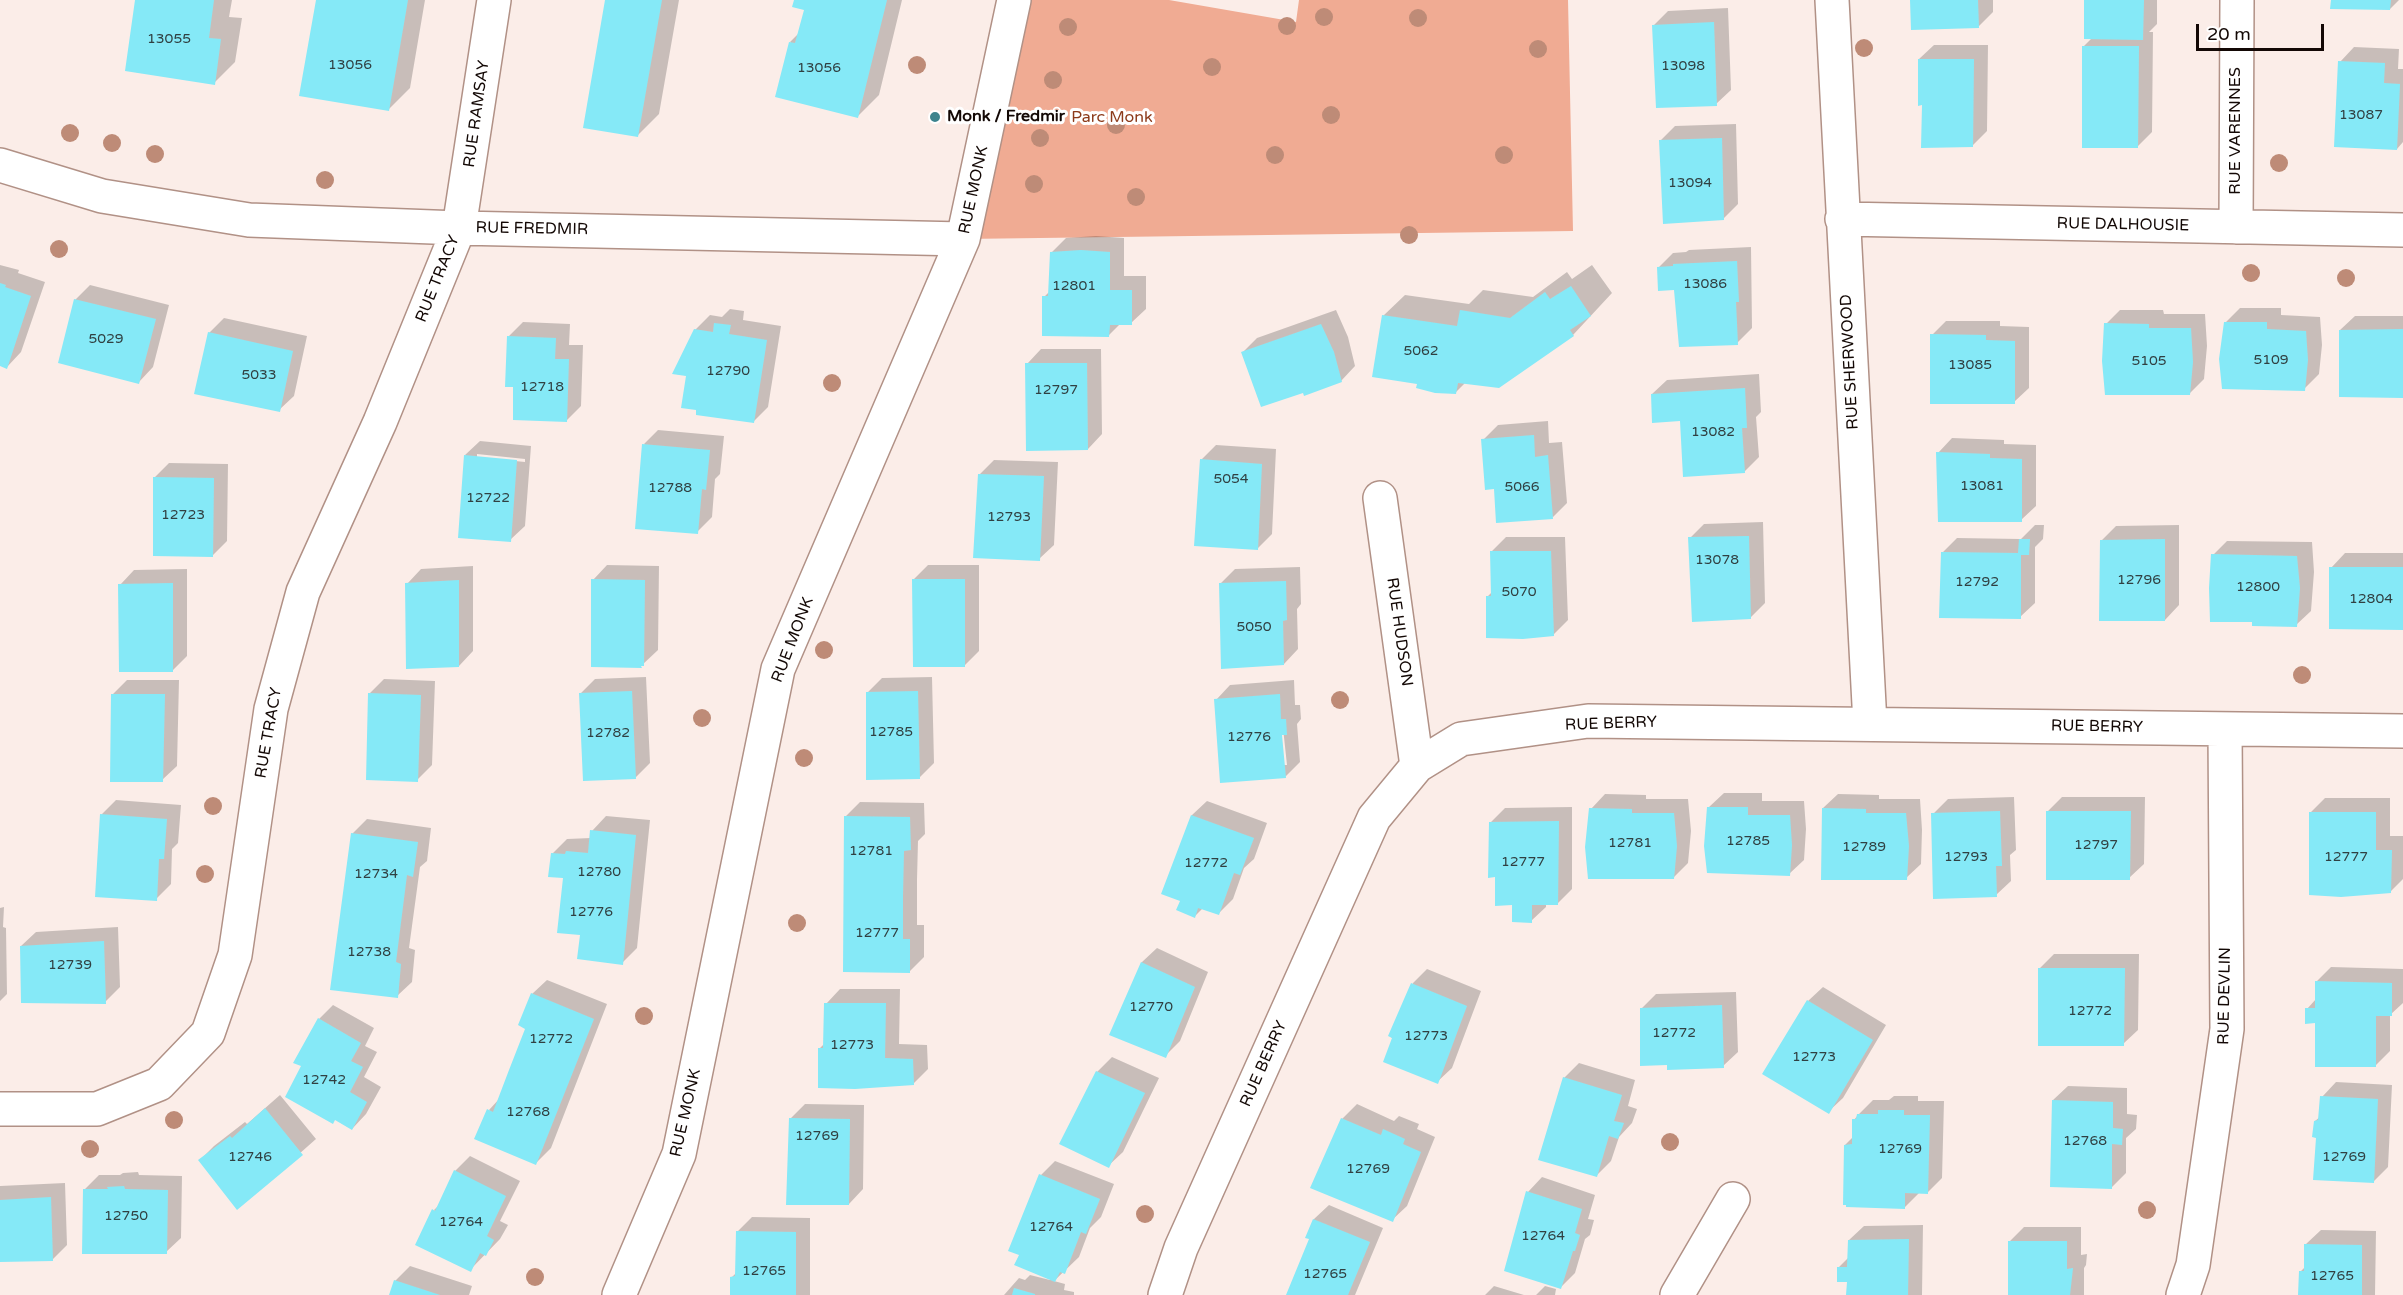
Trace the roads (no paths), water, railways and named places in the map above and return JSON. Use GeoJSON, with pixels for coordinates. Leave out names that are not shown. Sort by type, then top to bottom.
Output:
{"type":"FeatureCollection","features":[{"type":"Feature","properties":{"kind":"street","name":"RUE RAMSAY"},"geometry":{"type":"LineString","coordinates":[[459,228],[494,0]]}},
{"type":"Feature","properties":{"kind":"street","name":"RUE MONK"},"geometry":{"type":"LineString","coordinates":[[619,1295],[679,1154],[778,669],[963,239],[1014,0]]}},
{"type":"Feature","properties":{"kind":"street","name":"RUE SHERWOOD"},"geometry":{"type":"LineString","coordinates":[[1832,0],[1870,724]]}},
{"type":"Feature","properties":{"kind":"street","name":"RUE VARENNES"},"geometry":{"type":"LineString","coordinates":[[2236,0],[2236,227]]}},
{"type":"Feature","properties":{"kind":"street","name":"RUE FREDMIR"},"geometry":{"type":"LineString","coordinates":[[0,165],[102,196],[249,220],[459,228],[963,239]]}},
{"type":"Feature","properties":{"kind":"street","name":"RUE DALHOUSIE"},"geometry":{"type":"LineString","coordinates":[[1842,219],[2403,230]]}},
{"type":"Feature","properties":{"kind":"street","name":"RUE TRACY"},"geometry":{"type":"LineString","coordinates":[[0,1109],[97,1109],[159,1084],[208,1033],[235,955],[271,709],[303,592],[380,422],[459,228]]}},
{"type":"Feature","properties":{"kind":"street","name":"RUE HUDSON"},"geometry":{"type":"LineString","coordinates":[[1380,498],[1417,766]]}},
{"type":"Feature","properties":{"kind":"street","name":"RUE BERRY"},"geometry":{"type":"LineString","coordinates":[[1165,1295],[1181,1248],[1374,818],[1417,766],[1461,739],[1588,721],[2403,731]]}},
{"type":"Feature","properties":{"kind":"street","name":"RUE DEVLIN"},"geometry":{"type":"LineString","coordinates":[[2183,1295],[2193,1265],[2227,1029],[2225,729]]}},
{"type":"Feature","properties":{"kind":"street"},"geometry":{"type":"LineString","coordinates":[[1677,1295],[1733,1199]]}},
{"type":"Feature","properties":{"kind":"place","name":"Monk / Fredmir"},"geometry":{"type":"Point","coordinates":[935,117]}},
{"type":"Feature","properties":{"kind":"park label","name":"Parc Monk"},"geometry":{"type":"Point","coordinates":[1112,118]}}]}
